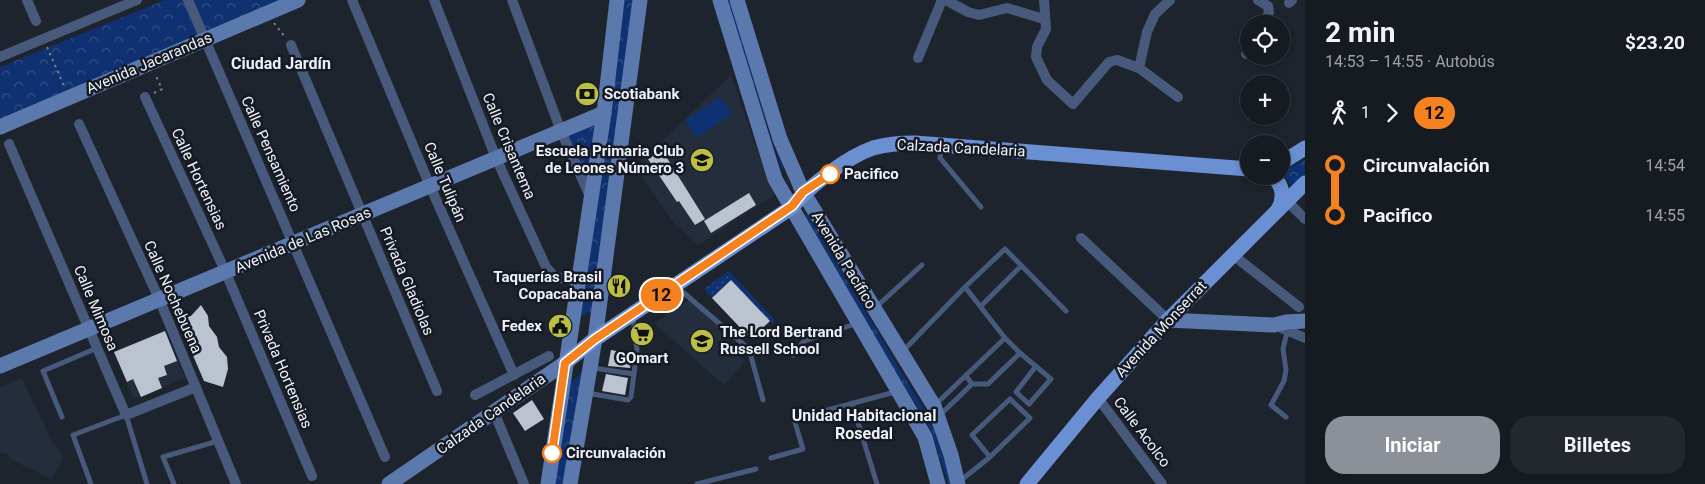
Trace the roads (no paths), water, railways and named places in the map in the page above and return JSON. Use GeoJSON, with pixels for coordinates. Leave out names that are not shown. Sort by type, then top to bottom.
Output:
{"type":"FeatureCollection","features":[{"type":"Feature","properties":{"kind":"main road","name":"Calzada Candelaria"},"geometry":{"type":"LineString","coordinates":[[565,363],[595,339],[792,206],[803,192],[857,155],[872,148],[899,143],[941,145],[1240,168]]}},
{"type":"Feature","properties":{"kind":"main road"},"geometry":{"type":"LineString","coordinates":[[1290,157],[1305,148]]}},
{"type":"Feature","properties":{"kind":"main road","name":"Avenida Monserrat"},"geometry":{"type":"LineString","coordinates":[[1027,484],[1098,398],[1168,320],[1305,183]]}},
{"type":"Feature","properties":{"kind":"main road"},"geometry":{"type":"LineString","coordinates":[[1280,185],[1282,206]]}},
{"type":"Feature","properties":{"kind":"street"},"geometry":{"type":"LineString","coordinates":[[27,0],[36,21]]}},
{"type":"Feature","properties":{"kind":"street"},"geometry":{"type":"LineString","coordinates":[[0,57],[137,0]]}},
{"type":"Feature","properties":{"kind":"street","name":"Calle Pensamiento"},"geometry":{"type":"LineString","coordinates":[[188,0],[385,457]]}},
{"type":"Feature","properties":{"kind":"street","name":"Avenida Jacarandas"},"geometry":{"type":"LineString","coordinates":[[0,126],[298,0]]}},
{"type":"Feature","properties":{"kind":"street","name":"Calle Tulipán"},"geometry":{"type":"LineString","coordinates":[[352,0],[430,186],[514,375]]}},
{"type":"Feature","properties":{"kind":"street","name":"Calle Crisantema"},"geometry":{"type":"LineString","coordinates":[[434,0],[496,158],[548,273],[555,277],[577,281]]}},
{"type":"Feature","properties":{"kind":"street"},"geometry":{"type":"LineString","coordinates":[[512,0],[561,131],[592,201]]}},
{"type":"Feature","properties":{"kind":"street"},"geometry":{"type":"LineString","coordinates":[[548,484],[577,281],[592,201],[617,0]]}},
{"type":"Feature","properties":{"kind":"street"},"geometry":{"type":"LineString","coordinates":[[570,484],[595,339],[640,0]]}},
{"type":"Feature","properties":{"kind":"street","name":"Avenida Pacífico"},"geometry":{"type":"LineString","coordinates":[[720,0],[775,179],[926,437],[938,484]]}},
{"type":"Feature","properties":{"kind":"street","name":"Avenida Pacífico"},"geometry":{"type":"LineString","coordinates":[[736,0],[780,139],[803,192],[936,411],[958,483]]}},
{"type":"Feature","properties":{"kind":"street"},"geometry":{"type":"LineString","coordinates":[[918,58],[942,0]]}},
{"type":"Feature","properties":{"kind":"street"},"geometry":{"type":"LineString","coordinates":[[946,0],[968,12],[979,14],[1007,8],[1044,20]]}},
{"type":"Feature","properties":{"kind":"street"},"geometry":{"type":"LineString","coordinates":[[1044,0],[1046,29],[1037,47],[1036,57],[1047,80],[1069,103],[1076,103],[1109,62],[1116,60],[1139,68],[1178,97]]}},
{"type":"Feature","properties":{"kind":"street"},"geometry":{"type":"LineString","coordinates":[[1139,68],[1147,32],[1155,14],[1170,0]]}},
{"type":"Feature","properties":{"kind":"street"},"geometry":{"type":"LineString","coordinates":[[1258,0],[1268,6],[1268,15]]}},
{"type":"Feature","properties":{"kind":"street","name":"Privada Gladiolas"},"geometry":{"type":"LineString","coordinates":[[291,45],[437,391]]}},
{"type":"Feature","properties":{"kind":"street","name":"Calle Hortensias"},"geometry":{"type":"LineString","coordinates":[[145,97],[226,273]]}},
{"type":"Feature","properties":{"kind":"street","name":"Avenida de Las Rosas"},"geometry":{"type":"LineString","coordinates":[[0,366],[160,301],[604,113]]}},
{"type":"Feature","properties":{"kind":"street","name":"Calle Nochebuena"},"geometry":{"type":"LineString","coordinates":[[79,124],[160,301],[236,484]]}},
{"type":"Feature","properties":{"kind":"street","name":"Calle Mimosa"},"geometry":{"type":"LineString","coordinates":[[9,144],[126,415]]}},
{"type":"Feature","properties":{"kind":"street"},"geometry":{"type":"LineString","coordinates":[[1282,206],[1305,219]]}},
{"type":"Feature","properties":{"kind":"street"},"geometry":{"type":"LineString","coordinates":[[1081,238],[1168,320],[1281,328],[1305,338]]}},
{"type":"Feature","properties":{"kind":"street"},"geometry":{"type":"LineString","coordinates":[[1233,255],[1302,314],[1286,322],[1281,328]]}},
{"type":"Feature","properties":{"kind":"street","name":"Privada Hortensias"},"geometry":{"type":"LineString","coordinates":[[226,273],[312,476]]}},
{"type":"Feature","properties":{"kind":"street"},"geometry":{"type":"LineString","coordinates":[[475,396],[549,356]]}},
{"type":"Feature","properties":{"kind":"street","name":"Calzada Candelaria"},"geometry":{"type":"LineString","coordinates":[[389,484],[565,363]]}},
{"type":"Feature","properties":{"kind":"street"},"geometry":{"type":"LineString","coordinates":[[126,415],[196,387]]}},
{"type":"Feature","properties":{"kind":"street","name":"Calle Acolco"},"geometry":{"type":"LineString","coordinates":[[1098,398],[1162,484]]}},
{"type":"Feature","properties":{"kind":"street"},"geometry":{"type":"LineString","coordinates":[[494,412],[524,484]]}},
{"type":"Feature","properties":{"kind":"lane"},"geometry":{"type":"LineString","coordinates":[[941,145],[940,158],[981,207]]}},
{"type":"Feature","properties":{"kind":"lane"},"geometry":{"type":"LineString","coordinates":[[901,353],[1004,249],[1066,312]]}},
{"type":"Feature","properties":{"kind":"lane"},"geometry":{"type":"LineString","coordinates":[[873,310],[922,265]]}},
{"type":"Feature","properties":{"kind":"lane"},"geometry":{"type":"LineString","coordinates":[[982,305],[1021,266]]}},
{"type":"Feature","properties":{"kind":"lane"},"geometry":{"type":"LineString","coordinates":[[675,285],[749,349],[763,400]]}},
{"type":"Feature","properties":{"kind":"lane"},"geometry":{"type":"LineString","coordinates":[[965,287],[982,305],[1005,338],[1020,353],[1036,366],[1050,379],[1029,404],[1016,392],[1036,366]]}},
{"type":"Feature","properties":{"kind":"lane"},"geometry":{"type":"LineString","coordinates":[[586,392],[628,400],[634,374],[637,338],[632,314]]}},
{"type":"Feature","properties":{"kind":"lane"},"geometry":{"type":"LineString","coordinates":[[792,355],[804,341],[858,323]]}},
{"type":"Feature","properties":{"kind":"lane"},"geometry":{"type":"LineString","coordinates":[[1281,328],[1286,370],[1284,381],[1271,405],[1286,417]]}},
{"type":"Feature","properties":{"kind":"lane"},"geometry":{"type":"LineString","coordinates":[[936,411],[966,376],[1005,338]]}},
{"type":"Feature","properties":{"kind":"lane"},"geometry":{"type":"LineString","coordinates":[[62,417],[43,372],[97,348]]}},
{"type":"Feature","properties":{"kind":"lane"},"geometry":{"type":"LineString","coordinates":[[936,411],[972,384],[988,384],[1020,353]]}},
{"type":"Feature","properties":{"kind":"lane"},"geometry":{"type":"LineString","coordinates":[[590,367],[634,374]]}},
{"type":"Feature","properties":{"kind":"lane"},"geometry":{"type":"LineString","coordinates":[[966,376],[972,384]]}},
{"type":"Feature","properties":{"kind":"lane"},"geometry":{"type":"LineString","coordinates":[[771,458],[803,449],[794,418],[898,391]]}},
{"type":"Feature","properties":{"kind":"lane"},"geometry":{"type":"LineString","coordinates":[[958,483],[990,457],[1030,418],[1010,399],[972,435],[990,457]]}},
{"type":"Feature","properties":{"kind":"lane"},"geometry":{"type":"LineString","coordinates":[[852,403],[877,484]]}},
{"type":"Feature","properties":{"kind":"lane"},"geometry":{"type":"LineString","coordinates":[[92,484],[73,434],[126,415],[146,484]]}},
{"type":"Feature","properties":{"kind":"lane"},"geometry":{"type":"LineString","coordinates":[[174,484],[163,457],[218,440]]}},
{"type":"Feature","properties":{"kind":"lane"},"geometry":{"type":"LineString","coordinates":[[697,484],[756,469]]}},
{"type":"Feature","properties":{"kind":"place","name":"Scotiabank"},"geometry":{"type":"Point","coordinates":[587,94]}},
{"type":"Feature","properties":{"kind":"place","name":"Escuela Primaria Club de Leones Número 3"},"geometry":{"type":"Point","coordinates":[702,160]}},
{"type":"Feature","properties":{"kind":"place","name":"Pacifico"},"geometry":{"type":"Point","coordinates":[830,174]}},
{"type":"Feature","properties":{"kind":"place","name":"Taquerías Brasil Copacabana"},"geometry":{"type":"Point","coordinates":[619,286]}},
{"type":"Feature","properties":{"kind":"place","name":"Fedex"},"geometry":{"type":"Point","coordinates":[560,326]}},
{"type":"Feature","properties":{"kind":"place","name":"GOmart"},"geometry":{"type":"Point","coordinates":[642,334]}},
{"type":"Feature","properties":{"kind":"place","name":"The Lord Bertrand Russell School"},"geometry":{"type":"Point","coordinates":[702,341]}},
{"type":"Feature","properties":{"kind":"place","name":"Circunvalación"},"geometry":{"type":"Point","coordinates":[552,453]}},
{"type":"Feature","properties":{"kind":"district","name":"Ciudad Jardín"},"geometry":{"type":"Point","coordinates":[281,63]}},
{"type":"Feature","properties":{"kind":"district","name":"Unidad Habitacional Rosedal"},"geometry":{"type":"Point","coordinates":[864,424]}}]}
